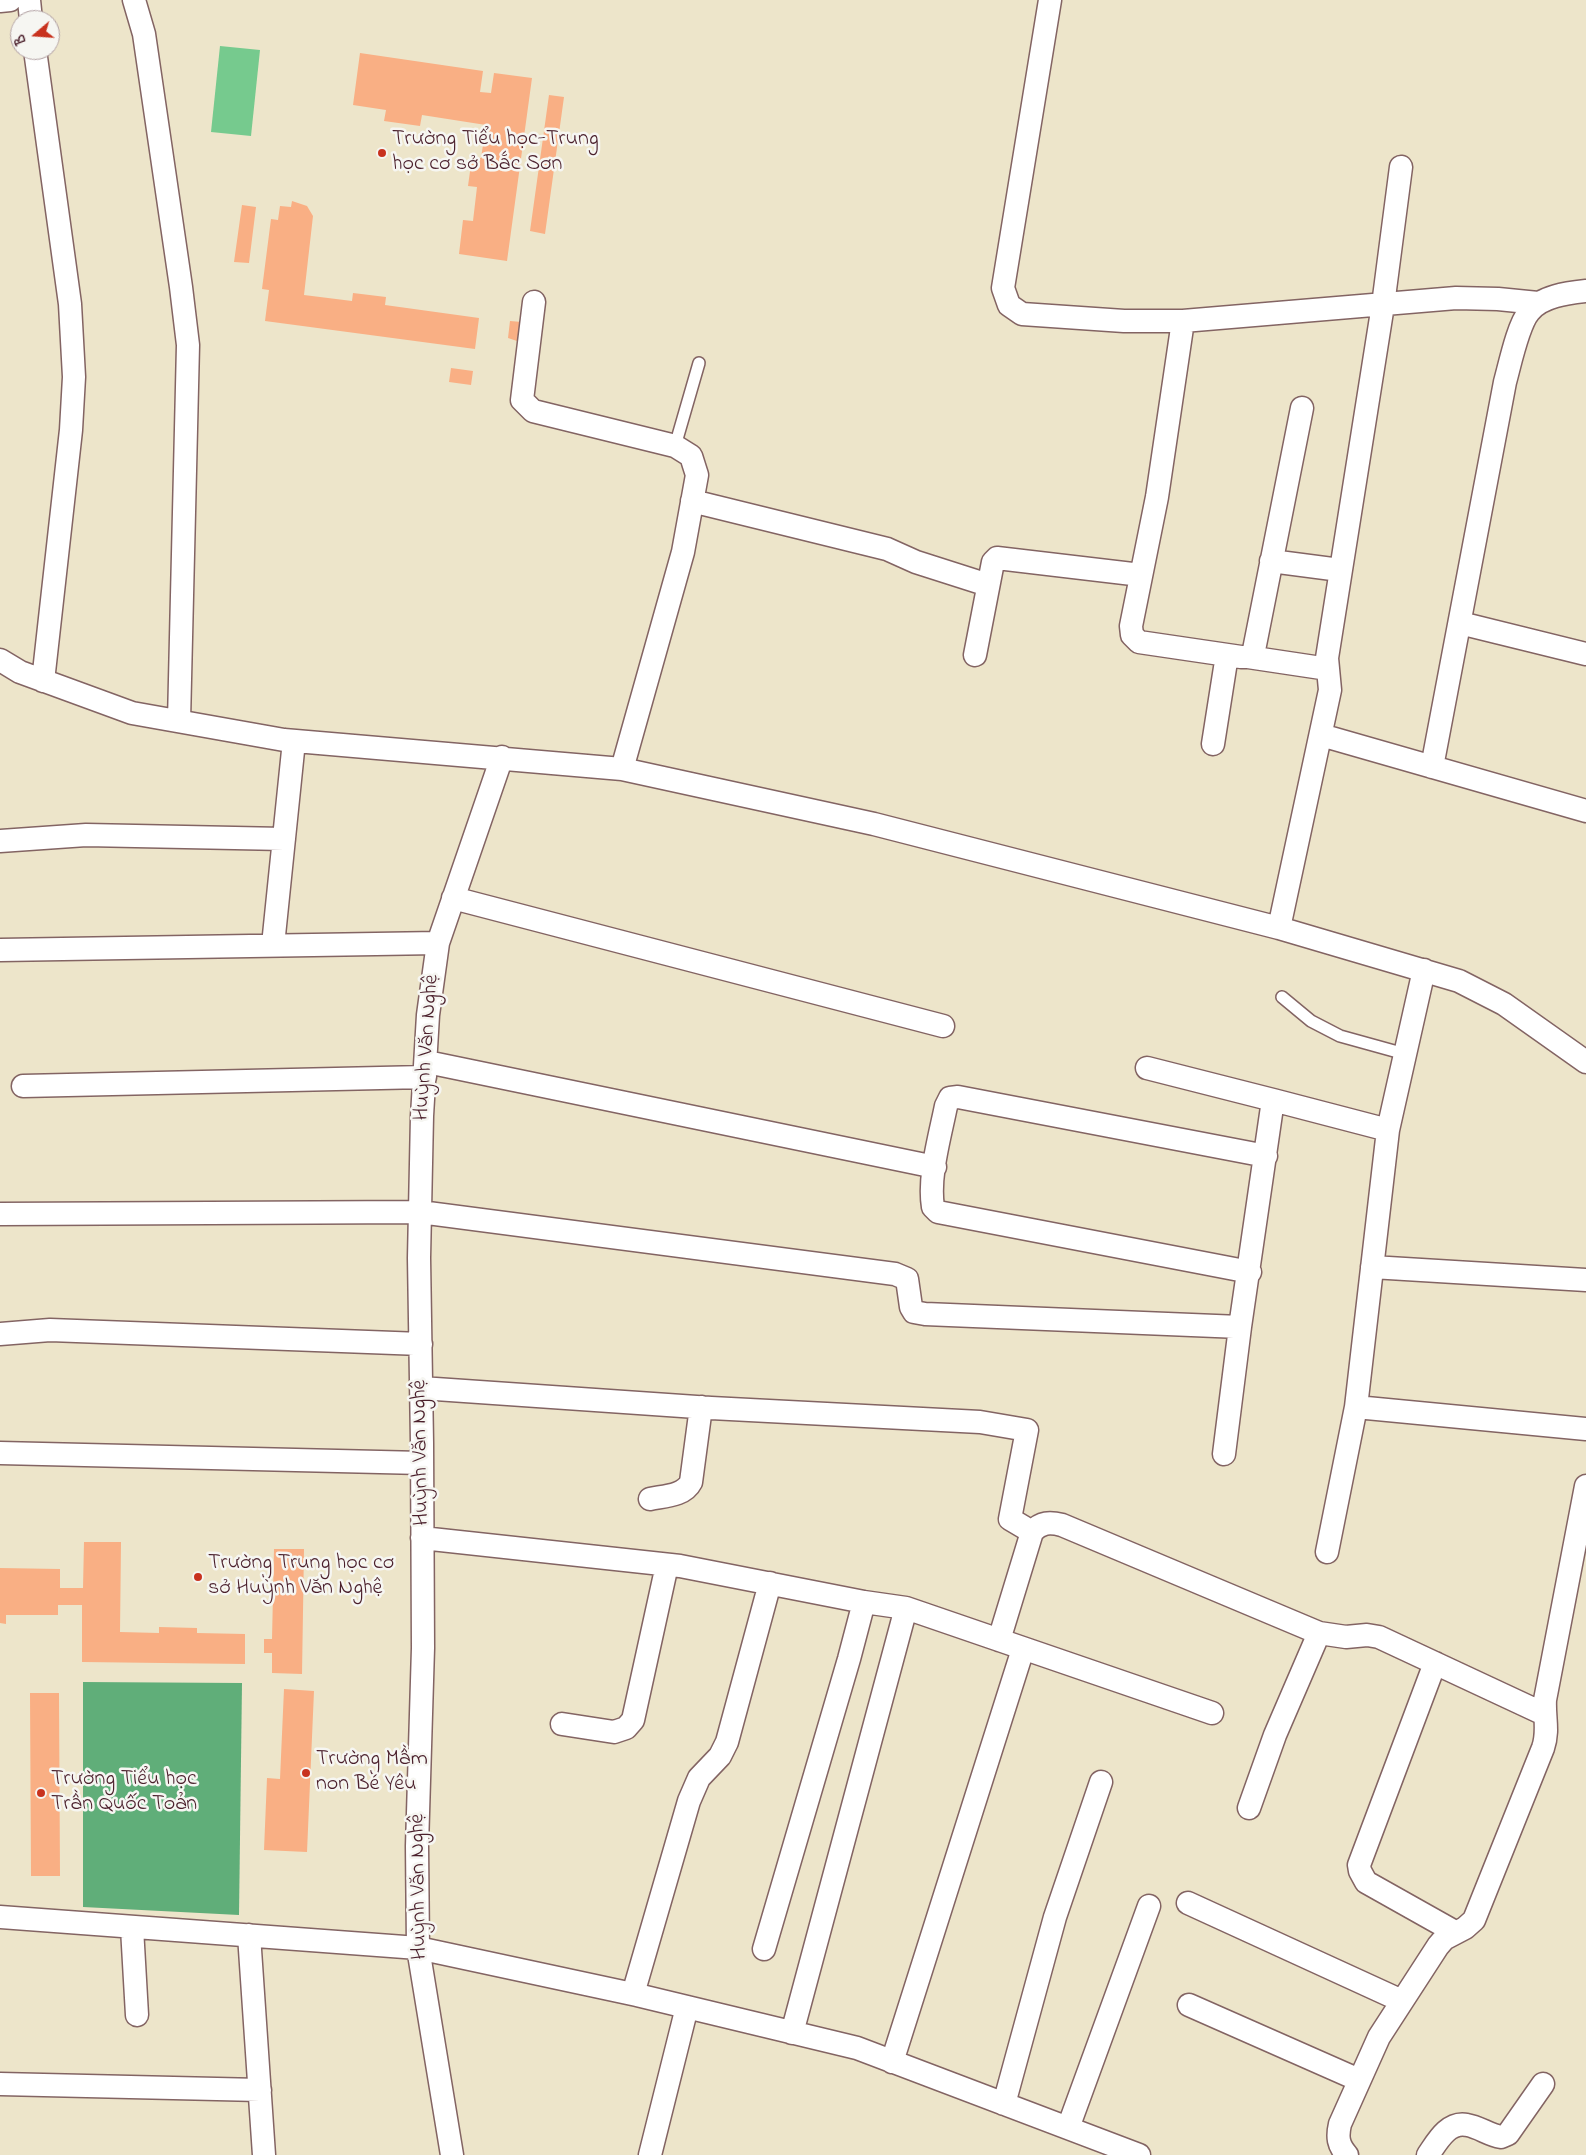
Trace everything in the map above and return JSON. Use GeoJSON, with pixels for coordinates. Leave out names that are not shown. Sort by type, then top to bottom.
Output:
{"type":"FeatureCollection","features":[{"type":"Feature","properties":{"kind":"street"},"geometry":{"type":"LineString","coordinates":[[0,1],[10,0]]}},
{"type":"Feature","properties":{"kind":"street"},"geometry":{"type":"LineString","coordinates":[[134,0],[144,34],[182,287],[188,345],[179,721]]}},
{"type":"Feature","properties":{"kind":"street"},"geometry":{"type":"LineString","coordinates":[[1050,0],[1003,288],[1009,305],[1022,314],[1124,321],[1183,321],[1456,298],[1498,299],[1538,303]]}},
{"type":"Feature","properties":{"kind":"street"},"geometry":{"type":"LineString","coordinates":[[36,60],[70,304],[74,377],[71,430],[43,681]]}},
{"type":"Feature","properties":{"kind":"street"},"geometry":{"type":"LineString","coordinates":[[1279,928],[1330,690],[1327,658],[1383,305],[1401,167]]}},
{"type":"Feature","properties":{"kind":"street"},"geometry":{"type":"LineString","coordinates":[[1432,767],[1505,382],[1523,324],[1528,312],[1538,303],[1586,290]]}},
{"type":"Feature","properties":{"kind":"street"},"geometry":{"type":"LineString","coordinates":[[534,302],[522,400],[526,405],[533,411],[554,417],[675,446],[691,456],[697,475],[683,552],[622,768]]}},
{"type":"Feature","properties":{"kind":"street"},"geometry":{"type":"LineString","coordinates":[[1183,321],[1157,497],[1131,626],[1132,635],[1139,642],[1328,669]]}},
{"type":"Feature","properties":{"kind":"street"},"geometry":{"type":"LineString","coordinates":[[1238,656],[1253,655],[1302,408]]}},
{"type":"Feature","properties":{"kind":"street"},"geometry":{"type":"LineString","coordinates":[[692,501],[887,550],[916,562],[988,585]]}},
{"type":"Feature","properties":{"kind":"street"},"geometry":{"type":"LineString","coordinates":[[975,655],[993,562],[997,558],[1141,575]]}},
{"type":"Feature","properties":{"kind":"street"},"geometry":{"type":"LineString","coordinates":[[1271,561],[1340,570]]}},
{"type":"Feature","properties":{"kind":"street"},"geometry":{"type":"LineString","coordinates":[[1460,623],[1586,654]]}},
{"type":"Feature","properties":{"kind":"street"},"geometry":{"type":"LineString","coordinates":[[1213,744],[1238,656]]}},
{"type":"Feature","properties":{"kind":"street"},"geometry":{"type":"LineString","coordinates":[[0,660],[20,672],[132,712],[179,721],[294,741],[622,768],[874,824],[1279,928],[1459,981],[1504,1004],[1586,1062]]}},
{"type":"Feature","properties":{"kind":"street"},"geometry":{"type":"LineString","coordinates":[[1321,735],[1586,811]]}},
{"type":"Feature","properties":{"kind":"street"},"geometry":{"type":"LineString","coordinates":[[272,944],[294,741]]}},
{"type":"Feature","properties":{"kind":"street","name":"Huỳnh Văn Nghệ"},"geometry":{"type":"LineString","coordinates":[[452,2155],[418,1948],[417,1846],[423,1648],[419,1258],[422,1116],[428,1016],[438,943],[502,757]]}},
{"type":"Feature","properties":{"kind":"street"},"geometry":{"type":"LineString","coordinates":[[0,841],[86,835],[284,838]]}},
{"type":"Feature","properties":{"kind":"street"},"geometry":{"type":"LineString","coordinates":[[454,898],[943,1026]]}},
{"type":"Feature","properties":{"kind":"street"},"geometry":{"type":"LineString","coordinates":[[0,950],[272,944],[438,943]]}},
{"type":"Feature","properties":{"kind":"street"},"geometry":{"type":"LineString","coordinates":[[1327,1552],[1356,1407],[1388,1130],[1424,970]]}},
{"type":"Feature","properties":{"kind":"street"},"geometry":{"type":"LineString","coordinates":[[1147,1068],[1388,1130]]}},
{"type":"Feature","properties":{"kind":"street"},"geometry":{"type":"LineString","coordinates":[[23,1086],[426,1069],[935,1167]]}},
{"type":"Feature","properties":{"kind":"street"},"geometry":{"type":"LineString","coordinates":[[1250,1272],[938,1212],[933,1207],[931,1199],[935,1167],[946,1106],[950,1098],[958,1097],[1266,1156]]}},
{"type":"Feature","properties":{"kind":"street"},"geometry":{"type":"LineString","coordinates":[[1224,1454],[1240,1327],[1250,1272],[1273,1100]]}},
{"type":"Feature","properties":{"kind":"street"},"geometry":{"type":"LineString","coordinates":[[0,1214],[420,1212],[895,1274],[907,1279],[911,1306],[914,1312],[925,1314],[1240,1327]]}},
{"type":"Feature","properties":{"kind":"street"},"geometry":{"type":"LineString","coordinates":[[1372,1267],[1586,1280]]}},
{"type":"Feature","properties":{"kind":"street"},"geometry":{"type":"LineString","coordinates":[[0,1334],[50,1330],[421,1344]]}},
{"type":"Feature","properties":{"kind":"street"},"geometry":{"type":"LineString","coordinates":[[421,1388],[701,1407],[980,1422],[1027,1430],[1010,1519],[1032,1532]]}},
{"type":"Feature","properties":{"kind":"street"},"geometry":{"type":"LineString","coordinates":[[650,1499],[682,1492],[691,1482],[701,1407]]}},
{"type":"Feature","properties":{"kind":"street"},"geometry":{"type":"LineString","coordinates":[[1356,1407],[1586,1429]]}},
{"type":"Feature","properties":{"kind":"street"},"geometry":{"type":"LineString","coordinates":[[0,1453],[422,1463]]}},
{"type":"Feature","properties":{"kind":"street"},"geometry":{"type":"LineString","coordinates":[[1347,2155],[1341,2148],[1337,2136],[1340,2124],[1379,2037],[1438,1946],[1444,1939],[1474,1920],[1547,1737],[1548,1726],[1544,1714],[1586,1486]]}},
{"type":"Feature","properties":{"kind":"street"},"geometry":{"type":"LineString","coordinates":[[999,1640],[1032,1532],[1038,1526],[1049,1522],[1062,1525],[1318,1633],[1346,1637],[1380,1636],[1544,1714]]}},
{"type":"Feature","properties":{"kind":"street"},"geometry":{"type":"LineString","coordinates":[[422,1538],[667,1565],[864,1602],[906,1608],[1212,1713]]}},
{"type":"Feature","properties":{"kind":"street"},"geometry":{"type":"LineString","coordinates":[[562,1724],[614,1732],[626,1728],[633,1720],[667,1565]]}},
{"type":"Feature","properties":{"kind":"street"},"geometry":{"type":"LineString","coordinates":[[633,1994],[689,1801],[699,1778],[720,1756],[727,1742],[770,1583]]}},
{"type":"Feature","properties":{"kind":"street"},"geometry":{"type":"LineString","coordinates":[[764,1949],[864,1602]]}},
{"type":"Feature","properties":{"kind":"street"},"geometry":{"type":"LineString","coordinates":[[792,2033],[906,1608]]}},
{"type":"Feature","properties":{"kind":"street"},"geometry":{"type":"LineString","coordinates":[[1249,1808],[1275,1735],[1318,1633]]}},
{"type":"Feature","properties":{"kind":"street"},"geometry":{"type":"LineString","coordinates":[[892,2062],[1023,1649]]}},
{"type":"Feature","properties":{"kind":"street"},"geometry":{"type":"LineString","coordinates":[[1435,1663],[1359,1864],[1360,1871],[1366,1882],[1455,1932]]}},
{"type":"Feature","properties":{"kind":"street"},"geometry":{"type":"LineString","coordinates":[[1004,2104],[1055,1917],[1101,1782]]}},
{"type":"Feature","properties":{"kind":"street"},"geometry":{"type":"LineString","coordinates":[[1188,1903],[1402,2001]]}},
{"type":"Feature","properties":{"kind":"street"},"geometry":{"type":"LineString","coordinates":[[1068,2128],[1149,1906]]}},
{"type":"Feature","properties":{"kind":"street"},"geometry":{"type":"LineString","coordinates":[[0,1917],[418,1948],[633,1994],[857,2048],[1138,2155]]}},
{"type":"Feature","properties":{"kind":"street"},"geometry":{"type":"LineString","coordinates":[[132,1928],[137,2015]]}},
{"type":"Feature","properties":{"kind":"street"},"geometry":{"type":"LineString","coordinates":[[249,1936],[264,2155]]}},
{"type":"Feature","properties":{"kind":"street"},"geometry":{"type":"LineString","coordinates":[[1188,2005],[1359,2080]]}},
{"type":"Feature","properties":{"kind":"street"},"geometry":{"type":"LineString","coordinates":[[650,2155],[688,2007]]}},
{"type":"Feature","properties":{"kind":"street"},"geometry":{"type":"LineString","coordinates":[[0,2084],[260,2090]]}},
{"type":"Feature","properties":{"kind":"street"},"geometry":{"type":"LineString","coordinates":[[1428,2155],[1443,2134],[1456,2125],[1466,2124],[1501,2137],[1508,2134],[1543,2084]]}},
{"type":"Feature","properties":{"kind":"lane"},"geometry":{"type":"LineString","coordinates":[[675,446],[699,362]]}},
{"type":"Feature","properties":{"kind":"lane"},"geometry":{"type":"LineString","coordinates":[[1282,997],[1311,1021],[1340,1036],[1405,1054]]}},
{"type":"Feature","properties":{"kind":"green space"},"geometry":{"type":"Polygon","coordinates":[[[220,46],[260,50],[251,136],[211,132],[220,46]]]}},
{"type":"Feature","properties":{"kind":"green space"},"geometry":{"type":"Polygon","coordinates":[[[83,1682],[242,1683],[239,1915],[83,1907],[83,1682]]]}},
{"type":"Feature","properties":{"kind":"building"},"geometry":{"type":"Polygon","coordinates":[[[360,53],[483,71],[480,92],[491,93],[494,73],[532,78],[507,261],[459,254],[463,220],[473,221],[477,187],[468,186],[472,157],[481,158],[486,125],[422,115],[420,126],[384,121],[386,110],[353,105],[360,53]]]}},
{"type":"Feature","properties":{"kind":"building"},"geometry":{"type":"Polygon","coordinates":[[[549,95],[564,97],[545,234],[530,231],[549,95]]]}},
{"type":"Feature","properties":{"kind":"building"},"geometry":{"type":"Polygon","coordinates":[[[292,201],[307,206],[313,216],[304,295],[352,301],[353,293],[386,297],[385,305],[479,318],[475,349],[265,321],[269,290],[262,289],[271,219],[278,220],[280,206],[291,207],[292,201]]]}},
{"type":"Feature","properties":{"kind":"building"},"geometry":{"type":"Polygon","coordinates":[[[242,205],[256,207],[249,263],[234,262],[242,205]]]}},
{"type":"Feature","properties":{"kind":"building"},"geometry":{"type":"Polygon","coordinates":[[[510,321],[522,322],[520,342],[508,338],[510,321]]]}},
{"type":"Feature","properties":{"kind":"building"},"geometry":{"type":"Polygon","coordinates":[[[451,368],[473,371],[471,385],[449,382],[451,368]]]}},
{"type":"Feature","properties":{"kind":"building"},"geometry":{"type":"Polygon","coordinates":[[[84,1542],[121,1542],[120,1632],[159,1633],[159,1627],[197,1628],[197,1633],[245,1634],[245,1664],[82,1662],[82,1605],[58,1605],[58,1615],[6,1615],[6,1624],[0,1623],[0,1568],[60,1569],[60,1588],[83,1588],[84,1542]]]}},
{"type":"Feature","properties":{"kind":"building"},"geometry":{"type":"Polygon","coordinates":[[[274,1549],[304,1549],[302,1674],[272,1673],[272,1653],[264,1653],[264,1639],[272,1639],[274,1549]]]}},
{"type":"Feature","properties":{"kind":"building"},"geometry":{"type":"Polygon","coordinates":[[[284,1689],[314,1691],[307,1852],[264,1850],[267,1778],[280,1779],[284,1689]]]}},
{"type":"Feature","properties":{"kind":"building"},"geometry":{"type":"Polygon","coordinates":[[[30,1693],[59,1693],[60,1876],[31,1876],[30,1693]]]}},
{"type":"Feature","properties":{"kind":"place","name":"Trường Tiểu học-Trung học cơ sở Bắc Sơn"},"geometry":{"type":"Point","coordinates":[382,153]}},
{"type":"Feature","properties":{"kind":"place","name":"Trường Trung học cơ sở Huỳnh Văn Nghệ"},"geometry":{"type":"Point","coordinates":[198,1577]}},
{"type":"Feature","properties":{"kind":"place","name":"Trường Mầm non Bé Yêu"},"geometry":{"type":"Point","coordinates":[306,1773]}},
{"type":"Feature","properties":{"kind":"place","name":"Trường Tiểu học Trần Quốc Toản"},"geometry":{"type":"Point","coordinates":[41,1793]}}]}
